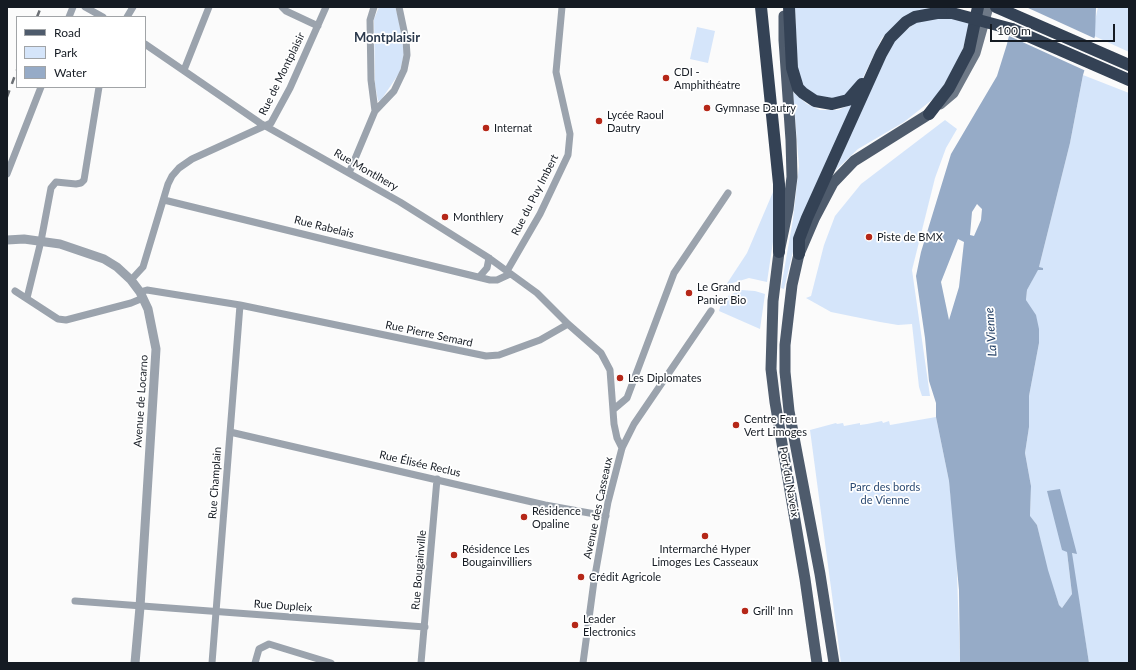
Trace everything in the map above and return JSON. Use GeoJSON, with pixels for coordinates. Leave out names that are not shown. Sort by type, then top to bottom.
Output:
{"type":"FeatureCollection","features":[{"type":"Feature","properties":{"kind":"highway"},"geometry":{"type":"LineString","coordinates":[[762,7],[779,184],[779,252]]}},
{"type":"Feature","properties":{"kind":"highway"},"geometry":{"type":"LineString","coordinates":[[789,7],[794,79],[798,88],[809,98],[825,104],[838,103],[848,100],[859,90],[875,67]]}},
{"type":"Feature","properties":{"kind":"highway"},"geometry":{"type":"LineString","coordinates":[[965,7],[1129,80]]}},
{"type":"Feature","properties":{"kind":"highway"},"geometry":{"type":"LineString","coordinates":[[929,114],[949,88],[969,50],[978,7]]}},
{"type":"Feature","properties":{"kind":"highway"},"geometry":{"type":"LineString","coordinates":[[996,7],[1027,22],[1129,65]]}},
{"type":"Feature","properties":{"kind":"highway"},"geometry":{"type":"LineString","coordinates":[[1000,7],[1027,22]]}},
{"type":"Feature","properties":{"kind":"highway"},"geometry":{"type":"LineString","coordinates":[[799,254],[799,239],[807,218],[875,67],[890,38],[906,22],[915,17],[932,13],[952,13],[1012,29]]}},
{"type":"Feature","properties":{"kind":"main road","name":"Port du Naveix"},"geometry":{"type":"LineString","coordinates":[[784,7],[784,40],[792,177],[788,209],[779,252],[773,301],[771,369],[817,663]]}},
{"type":"Feature","properties":{"kind":"main road"},"geometry":{"type":"LineString","coordinates":[[929,114],[954,93],[976,53],[988,7]]}},
{"type":"Feature","properties":{"kind":"main road","name":"Port du Naveix"},"geometry":{"type":"LineString","coordinates":[[834,663],[820,574],[789,411],[785,372],[788,306],[799,254],[826,196],[844,170],[872,149],[929,114]]}},
{"type":"Feature","properties":{"kind":"street"},"geometry":{"type":"LineString","coordinates":[[85,7],[101,16]]}},
{"type":"Feature","properties":{"kind":"street"},"geometry":{"type":"LineString","coordinates":[[128,16],[133,7]]}},
{"type":"Feature","properties":{"kind":"street"},"geometry":{"type":"LineString","coordinates":[[184,70],[209,7]]}},
{"type":"Feature","properties":{"kind":"street","name":"Rue de Montplaisir"},"geometry":{"type":"LineString","coordinates":[[282,7],[286,11],[318,26]]}},
{"type":"Feature","properties":{"kind":"street","name":"Rue de Montplaisir"},"geometry":{"type":"LineString","coordinates":[[131,280],[143,266],[168,184],[179,168],[192,159],[266,126],[275,117],[326,7]]}},
{"type":"Feature","properties":{"kind":"street"},"geometry":{"type":"LineString","coordinates":[[374,7],[370,20],[371,80],[375,111]]}},
{"type":"Feature","properties":{"kind":"street"},"geometry":{"type":"LineString","coordinates":[[349,173],[375,111],[394,91],[404,70],[407,55],[406,40],[399,7]]}},
{"type":"Feature","properties":{"kind":"street","name":"Rue du Puy Imbert"},"geometry":{"type":"LineString","coordinates":[[508,272],[540,214],[568,155],[570,134],[556,72],[562,7]]}},
{"type":"Feature","properties":{"kind":"street","name":"Rue Montlhery"},"geometry":{"type":"LineString","coordinates":[[146,45],[266,126],[400,202],[489,258],[546,300],[568,324]]}},
{"type":"Feature","properties":{"kind":"street"},"geometry":{"type":"LineString","coordinates":[[7,174],[41,88]]}},
{"type":"Feature","properties":{"kind":"street"},"geometry":{"type":"LineString","coordinates":[[27,298],[53,184],[60,181],[76,184],[81,183],[84,180],[99,88]]}},
{"type":"Feature","properties":{"kind":"street"},"geometry":{"type":"LineString","coordinates":[[614,409],[627,398],[674,272],[728,193]]}},
{"type":"Feature","properties":{"kind":"street","name":"Rue Rabelais"},"geometry":{"type":"LineString","coordinates":[[164,200],[497,280],[508,272]]}},
{"type":"Feature","properties":{"kind":"street","name":"Avenue de Locarno"},"geometry":{"type":"LineString","coordinates":[[7,240],[41,241],[60,244],[104,259],[117,267],[131,280],[142,295],[148,309],[156,349],[140,607],[135,663]]}},
{"type":"Feature","properties":{"kind":"street"},"geometry":{"type":"LineString","coordinates":[[480,276],[487,268],[489,258]]}},
{"type":"Feature","properties":{"kind":"street","name":"Rue Pierre Semard"},"geometry":{"type":"LineString","coordinates":[[15,291],[58,319],[66,320],[131,303],[147,290],[240,305],[486,356],[499,355],[540,340],[568,324]]}},
{"type":"Feature","properties":{"kind":"street","name":"Rue Champlain"},"geometry":{"type":"LineString","coordinates":[[212,663],[240,305]]}},
{"type":"Feature","properties":{"kind":"street","name":"Avenue des Casseaux"},"geometry":{"type":"LineString","coordinates":[[583,663],[594,581],[606,516],[622,448],[634,424],[711,311]]}},
{"type":"Feature","properties":{"kind":"street"},"geometry":{"type":"LineString","coordinates":[[568,324],[601,352],[610,370],[617,438],[622,448]]}},
{"type":"Feature","properties":{"kind":"street","name":"Rue Élisée Reclus"},"geometry":{"type":"LineString","coordinates":[[230,432],[578,512],[606,516]]}},
{"type":"Feature","properties":{"kind":"street","name":"Rue Bougainville"},"geometry":{"type":"LineString","coordinates":[[421,663],[437,479]]}},
{"type":"Feature","properties":{"kind":"street","name":"Rue Dupleix"},"geometry":{"type":"LineString","coordinates":[[75,601],[425,627]]}},
{"type":"Feature","properties":{"kind":"street"},"geometry":{"type":"LineString","coordinates":[[255,663],[259,649],[269,644],[331,663]]}},
{"type":"Feature","properties":{"kind":"green space"},"geometry":{"type":"Polygon","coordinates":[[[379,7],[395,7],[398,16],[404,53],[400,72],[381,100],[378,101],[375,84],[374,19],[379,7]]]}},
{"type":"Feature","properties":{"kind":"green space"},"geometry":{"type":"Polygon","coordinates":[[[795,7],[947,7],[901,20],[882,38],[860,84],[849,95],[826,101],[808,93],[798,77],[795,7]]]}},
{"type":"Feature","properties":{"kind":"green space"},"geometry":{"type":"Polygon","coordinates":[[[1098,7],[1129,7],[1129,52],[1092,35],[1098,7]]]}},
{"type":"Feature","properties":{"kind":"green space"},"geometry":{"type":"Polygon","coordinates":[[[946,17],[970,23],[960,59],[937,96],[904,122],[858,149],[835,171],[882,62],[896,38],[915,23],[928,18],[946,17]]]}},
{"type":"Feature","properties":{"kind":"green space"},"geometry":{"type":"Polygon","coordinates":[[[697,27],[715,31],[708,63],[690,59],[697,27]]]}},
{"type":"Feature","properties":{"kind":"green space"},"geometry":{"type":"Polygon","coordinates":[[[1083,75],[1129,93],[1129,663],[1089,663],[1071,553],[1077,554],[1067,552],[1072,594],[1062,608],[1059,605],[1047,570],[1037,525],[1030,517],[1031,486],[1025,453],[1029,427],[1029,396],[1039,343],[1026,300],[1027,290],[1039,267],[1070,143],[1083,75]]]}},
{"type":"Feature","properties":{"kind":"green space"},"geometry":{"type":"Polygon","coordinates":[[[793,92],[807,104],[820,110],[838,110],[854,103],[795,243],[784,289],[781,288],[793,219],[799,166],[793,92]]]}},
{"type":"Feature","properties":{"kind":"green space"},"geometry":{"type":"Polygon","coordinates":[[[945,120],[957,129],[946,148],[935,178],[912,270],[930,396],[922,396],[919,387],[912,324],[898,325],[831,312],[806,298],[811,296],[824,245],[835,216],[861,184],[945,120]]]}},
{"type":"Feature","properties":{"kind":"green space"},"geometry":{"type":"Polygon","coordinates":[[[773,192],[774,235],[767,282],[749,278],[726,285],[747,253],[773,192]]]}},
{"type":"Feature","properties":{"kind":"green space"},"geometry":{"type":"Polygon","coordinates":[[[741,290],[755,291],[765,294],[760,329],[719,311],[721,304],[728,296],[741,290]]]}},
{"type":"Feature","properties":{"kind":"green space","name":"Parc des bords de Vienne"},"geometry":{"type":"Polygon","coordinates":[[[936,417],[949,481],[956,544],[960,663],[841,663],[810,430],[836,423],[843,423],[844,426],[882,421],[883,423],[889,421],[890,425],[936,417]]]}},
{"type":"Feature","properties":{"kind":"water","name":"La Vienne"},"geometry":{"type":"Polygon","coordinates":[[[1016,7],[1096,7],[1095,36],[1083,75],[1070,143],[1039,267],[1043,268],[1043,270],[1038,270],[1027,290],[1026,300],[1036,315],[1039,329],[1039,343],[1029,396],[1029,427],[1025,453],[1031,486],[1030,516],[1037,525],[1048,570],[1059,605],[1062,608],[1072,594],[1067,552],[1062,550],[1047,491],[1060,489],[1077,554],[1072,553],[1089,663],[960,663],[959,590],[949,481],[936,417],[936,403],[929,381],[925,338],[916,276],[921,252],[951,154],[997,76],[1016,7]],[[977,204],[972,212],[970,235],[974,236],[981,220],[982,209],[977,204]],[[958,239],[941,282],[949,320],[959,287],[964,242],[958,239]]]}},
{"type":"Feature","properties":{"kind":"pier"},"geometry":{"type":"Polygon","coordinates":[[[1014,7],[1026,7],[1096,39],[1086,71],[1007,35],[1014,7]]]}},
{"type":"Feature","properties":{"kind":"railway"},"geometry":{"type":"LineString","coordinates":[[37,16],[41,7]]}},
{"type":"Feature","properties":{"kind":"railway"},"geometry":{"type":"LineString","coordinates":[[7,97],[16,73]]}},
{"type":"Feature","properties":{"kind":"place","name":"CDI - Amphithéatre"},"geometry":{"type":"Point","coordinates":[666,78]}},
{"type":"Feature","properties":{"kind":"place","name":"Gymnase Dautry"},"geometry":{"type":"Point","coordinates":[707,108]}},
{"type":"Feature","properties":{"kind":"place","name":"Lycée Raoul Dautry"},"geometry":{"type":"Point","coordinates":[599,121]}},
{"type":"Feature","properties":{"kind":"place","name":"Internat"},"geometry":{"type":"Point","coordinates":[486,128]}},
{"type":"Feature","properties":{"kind":"place","name":"Monthlery"},"geometry":{"type":"Point","coordinates":[445,217]}},
{"type":"Feature","properties":{"kind":"place","name":"Piste de BMX"},"geometry":{"type":"Point","coordinates":[869,237]}},
{"type":"Feature","properties":{"kind":"place","name":"Le Grand Panier Bio"},"geometry":{"type":"Point","coordinates":[689,293]}},
{"type":"Feature","properties":{"kind":"place","name":"Les Diplomates"},"geometry":{"type":"Point","coordinates":[620,378]}},
{"type":"Feature","properties":{"kind":"place","name":"Centre Feu Vert Limoges"},"geometry":{"type":"Point","coordinates":[736,425]}},
{"type":"Feature","properties":{"kind":"place","name":"Résidence Opaline"},"geometry":{"type":"Point","coordinates":[524,517]}},
{"type":"Feature","properties":{"kind":"place","name":"Intermarché Hyper Limoges Les Casseaux"},"geometry":{"type":"Point","coordinates":[705,536]}},
{"type":"Feature","properties":{"kind":"place","name":"Résidence Les Bougainvilliers"},"geometry":{"type":"Point","coordinates":[454,555]}},
{"type":"Feature","properties":{"kind":"place","name":"Crédit Agricole"},"geometry":{"type":"Point","coordinates":[581,577]}},
{"type":"Feature","properties":{"kind":"place","name":"Grill' Inn"},"geometry":{"type":"Point","coordinates":[745,611]}},
{"type":"Feature","properties":{"kind":"place","name":"Leader Electronics"},"geometry":{"type":"Point","coordinates":[575,625]}},
{"type":"Feature","properties":{"kind":"district","name":"Montplaisir"},"geometry":{"type":"Point","coordinates":[387,38]}}]}
